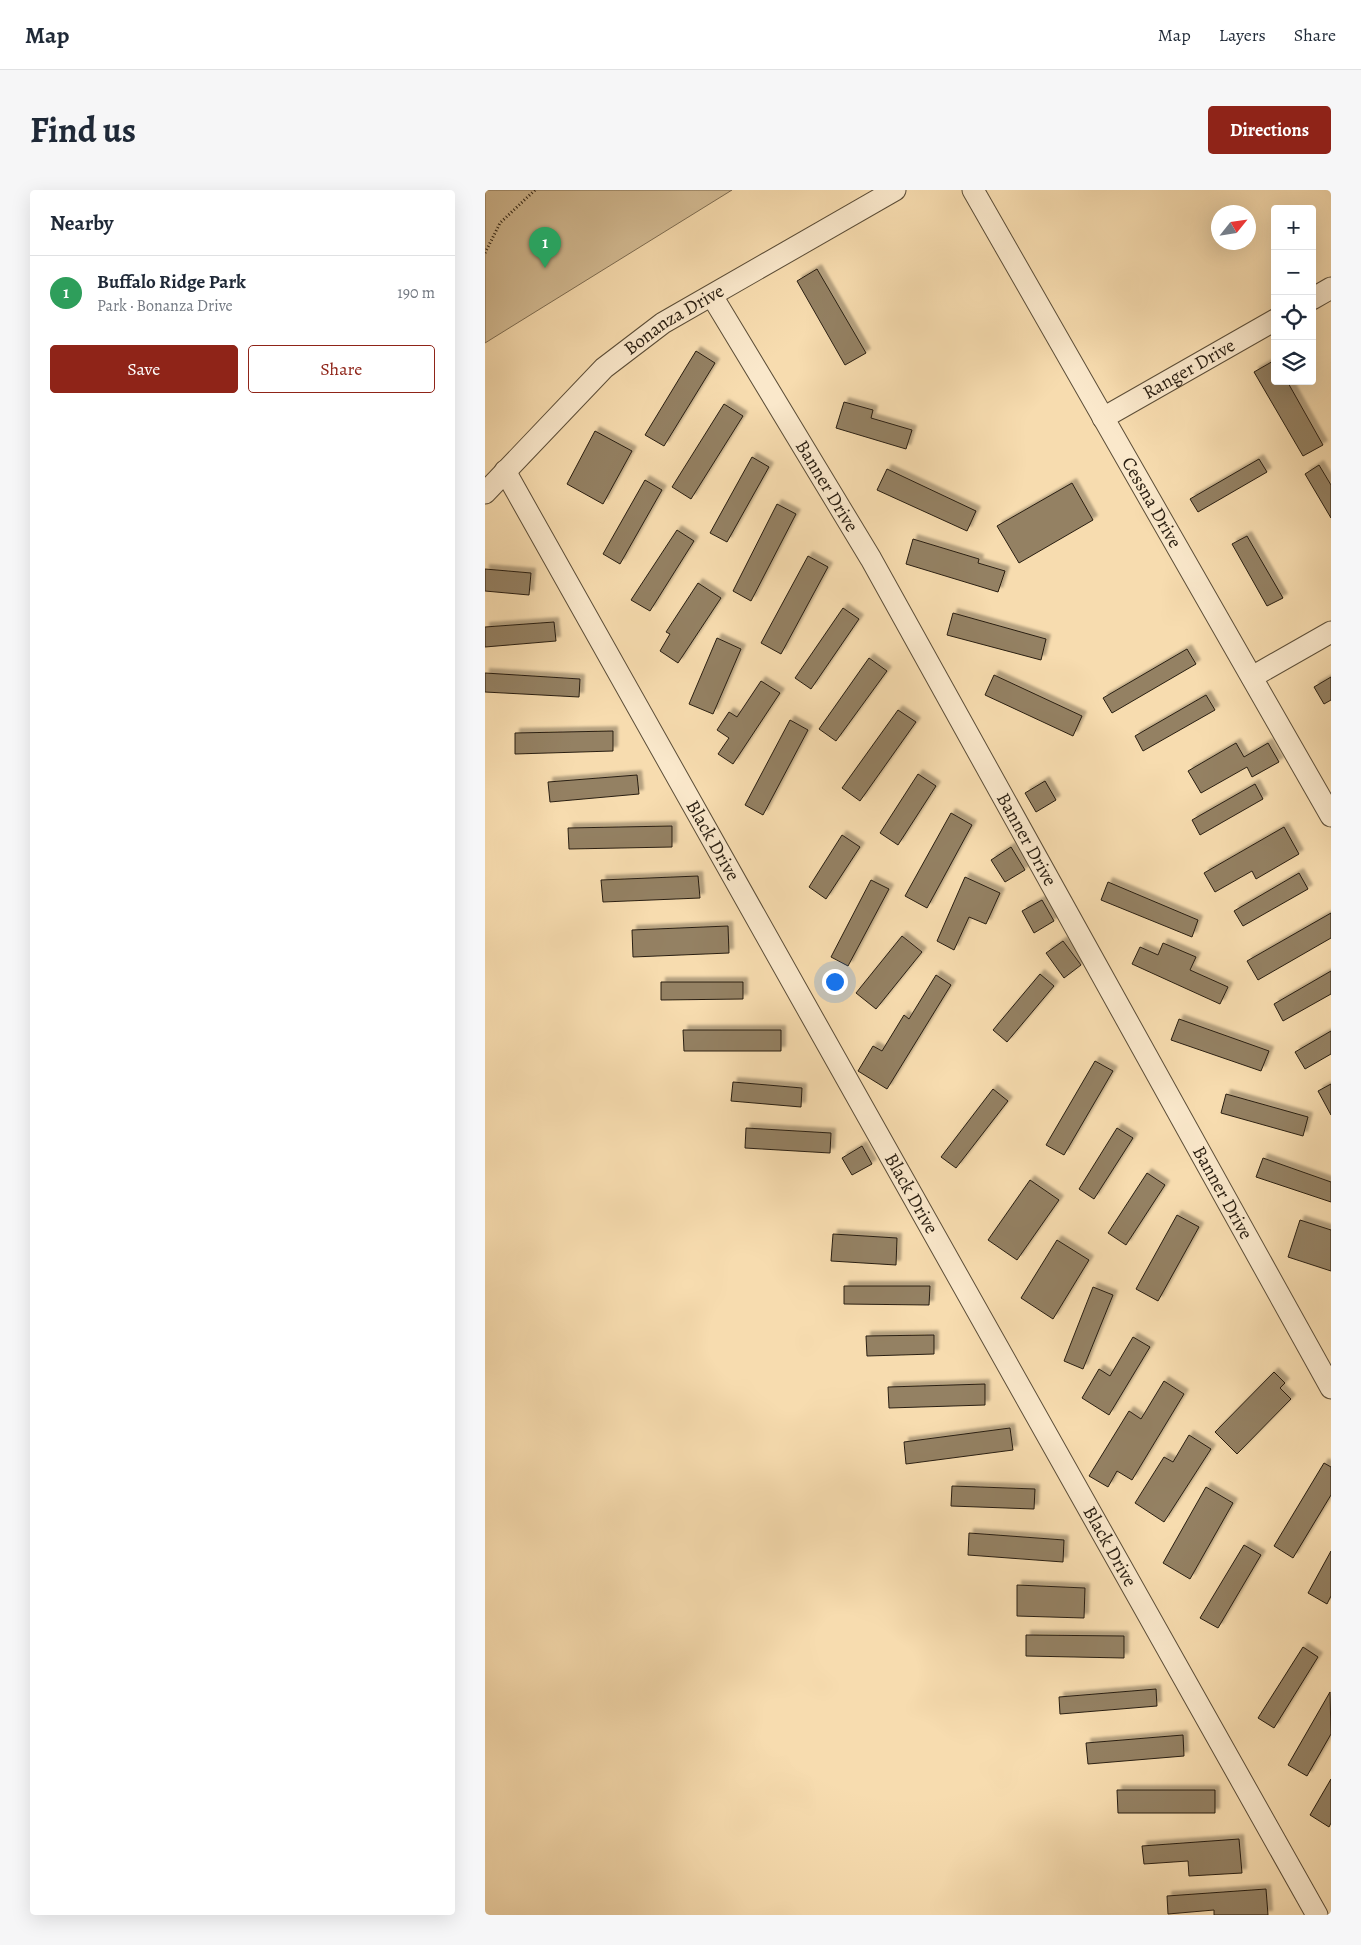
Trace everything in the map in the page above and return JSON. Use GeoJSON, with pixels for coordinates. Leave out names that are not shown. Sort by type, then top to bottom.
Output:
{"type":"FeatureCollection","features":[{"type":"Feature","properties":{"kind":"street","name":"Bonanza Drive"},"geometry":{"type":"LineString","coordinates":[[485,493],[604,368],[663,323],[895,190]]}},
{"type":"Feature","properties":{"kind":"street","name":"Cessna Drive"},"geometry":{"type":"LineString","coordinates":[[973,190],[1331,816]]}},
{"type":"Feature","properties":{"kind":"street"},"geometry":{"type":"LineString","coordinates":[[1316,297],[1331,288]]}},
{"type":"Feature","properties":{"kind":"street","name":"Banner Drive"},"geometry":{"type":"LineString","coordinates":[[712,296],[871,559],[1331,1388]]}},
{"type":"Feature","properties":{"kind":"street","name":"Ranger Drive"},"geometry":{"type":"LineString","coordinates":[[1103,418],[1271,322]]}},
{"type":"Feature","properties":{"kind":"street","name":"Black Drive"},"geometry":{"type":"LineString","coordinates":[[505,471],[1317,1915]]}},
{"type":"Feature","properties":{"kind":"street"},"geometry":{"type":"LineString","coordinates":[[1252,677],[1331,632]]}},
{"type":"Feature","properties":{"kind":"path"},"geometry":{"type":"LineString","coordinates":[[485,253],[499,223],[535,190]]}},
{"type":"Feature","properties":{"kind":"shaded area"},"geometry":{"type":"Polygon","coordinates":[[[485,190],[732,190],[485,343],[485,190]]]}},
{"type":"Feature","properties":{"kind":"building"},"geometry":{"type":"Polygon","coordinates":[[[817,269],[866,353],[845,365],[797,281],[817,269]]]}},
{"type":"Feature","properties":{"kind":"building"},"geometry":{"type":"Polygon","coordinates":[[[696,351],[715,363],[664,446],[645,435],[696,351]]]}},
{"type":"Feature","properties":{"kind":"building"},"geometry":{"type":"Polygon","coordinates":[[[1271,362],[1271,385],[1289,385],[1323,445],[1303,456],[1254,372],[1271,362]]]}},
{"type":"Feature","properties":{"kind":"building"},"geometry":{"type":"Polygon","coordinates":[[[844,402],[873,410],[871,418],[912,430],[906,449],[836,428],[844,402]]]}},
{"type":"Feature","properties":{"kind":"building"},"geometry":{"type":"Polygon","coordinates":[[[724,404],[743,416],[691,499],[672,487],[724,404]]]}},
{"type":"Feature","properties":{"kind":"building"},"geometry":{"type":"Polygon","coordinates":[[[595,431],[632,451],[603,504],[567,484],[595,431]]]}},
{"type":"Feature","properties":{"kind":"building"},"geometry":{"type":"Polygon","coordinates":[[[752,457],[769,467],[727,542],[710,533],[752,457]]]}},
{"type":"Feature","properties":{"kind":"building"},"geometry":{"type":"Polygon","coordinates":[[[1259,459],[1267,472],[1198,512],[1190,499],[1259,459]]]}},
{"type":"Feature","properties":{"kind":"building"},"geometry":{"type":"Polygon","coordinates":[[[1319,465],[1331,485],[1331,518],[1305,474],[1319,465]]]}},
{"type":"Feature","properties":{"kind":"building"},"geometry":{"type":"Polygon","coordinates":[[[887,469],[976,511],[967,531],[877,490],[887,469]]]}},
{"type":"Feature","properties":{"kind":"building"},"geometry":{"type":"Polygon","coordinates":[[[645,480],[662,490],[620,564],[603,554],[645,480]]]}},
{"type":"Feature","properties":{"kind":"building"},"geometry":{"type":"Polygon","coordinates":[[[1072,483],[1093,520],[1019,563],[997,526],[1072,483]]]}},
{"type":"Feature","properties":{"kind":"building"},"geometry":{"type":"Polygon","coordinates":[[[777,504],[796,514],[751,601],[733,591],[777,504]]]}},
{"type":"Feature","properties":{"kind":"building"},"geometry":{"type":"Polygon","coordinates":[[[677,530],[694,541],[650,611],[631,600],[677,530]]]}},
{"type":"Feature","properties":{"kind":"building"},"geometry":{"type":"Polygon","coordinates":[[[1247,536],[1283,598],[1267,606],[1232,544],[1247,536]]]}},
{"type":"Feature","properties":{"kind":"building"},"geometry":{"type":"Polygon","coordinates":[[[913,539],[979,559],[978,563],[1005,571],[998,592],[906,564],[913,539]]]}},
{"type":"Feature","properties":{"kind":"building"},"geometry":{"type":"Polygon","coordinates":[[[808,556],[828,567],[781,654],[761,643],[808,556]]]}},
{"type":"Feature","properties":{"kind":"building"},"geometry":{"type":"Polygon","coordinates":[[[485,569],[531,573],[529,595],[485,591],[485,569]]]}},
{"type":"Feature","properties":{"kind":"building"},"geometry":{"type":"Polygon","coordinates":[[[698,583],[721,598],[678,663],[660,651],[670,634],[666,632],[698,583]]]}},
{"type":"Feature","properties":{"kind":"building"},"geometry":{"type":"Polygon","coordinates":[[[843,608],[859,619],[811,689],[795,678],[843,608]]]}},
{"type":"Feature","properties":{"kind":"building"},"geometry":{"type":"Polygon","coordinates":[[[953,613],[1046,639],[1041,660],[947,635],[953,613]]]}},
{"type":"Feature","properties":{"kind":"building"},"geometry":{"type":"Polygon","coordinates":[[[554,622],[556,641],[485,647],[485,627],[554,622]]]}},
{"type":"Feature","properties":{"kind":"building"},"geometry":{"type":"Polygon","coordinates":[[[717,638],[741,649],[713,714],[689,704],[717,638]]]}},
{"type":"Feature","properties":{"kind":"building"},"geometry":{"type":"Polygon","coordinates":[[[1187,649],[1196,664],[1112,713],[1103,698],[1187,649]]]}},
{"type":"Feature","properties":{"kind":"building"},"geometry":{"type":"Polygon","coordinates":[[[869,658],[887,671],[836,741],[819,729],[869,658]]]}},
{"type":"Feature","properties":{"kind":"building"},"geometry":{"type":"Polygon","coordinates":[[[485,673],[580,679],[579,697],[485,692],[485,673]]]}},
{"type":"Feature","properties":{"kind":"building"},"geometry":{"type":"Polygon","coordinates":[[[994,675],[1082,716],[1073,736],[985,695],[994,675]]]}},
{"type":"Feature","properties":{"kind":"building"},"geometry":{"type":"Polygon","coordinates":[[[1331,677],[1331,700],[1324,704],[1314,687],[1331,677]]]}},
{"type":"Feature","properties":{"kind":"building"},"geometry":{"type":"Polygon","coordinates":[[[761,681],[780,693],[733,764],[718,754],[729,738],[717,730],[729,712],[737,717],[761,681]]]}},
{"type":"Feature","properties":{"kind":"building"},"geometry":{"type":"Polygon","coordinates":[[[1206,695],[1215,710],[1143,751],[1135,736],[1206,695]]]}},
{"type":"Feature","properties":{"kind":"building"},"geometry":{"type":"Polygon","coordinates":[[[898,710],[916,722],[860,801],[842,788],[898,710]]]}},
{"type":"Feature","properties":{"kind":"building"},"geometry":{"type":"Polygon","coordinates":[[[790,720],[808,730],[763,815],[745,805],[790,720]]]}},
{"type":"Feature","properties":{"kind":"building"},"geometry":{"type":"Polygon","coordinates":[[[613,731],[613,751],[515,754],[515,733],[613,731]]]}},
{"type":"Feature","properties":{"kind":"building"},"geometry":{"type":"Polygon","coordinates":[[[1236,743],[1244,757],[1268,743],[1279,762],[1252,777],[1247,767],[1201,793],[1188,771],[1236,743]]]}},
{"type":"Feature","properties":{"kind":"building"},"geometry":{"type":"Polygon","coordinates":[[[918,774],[936,786],[898,845],[880,833],[918,774]]]}},
{"type":"Feature","properties":{"kind":"building"},"geometry":{"type":"Polygon","coordinates":[[[637,775],[639,794],[550,802],[548,782],[637,775]]]}},
{"type":"Feature","properties":{"kind":"building"},"geometry":{"type":"Polygon","coordinates":[[[1045,781],[1056,800],[1036,812],[1025,793],[1045,781]]]}},
{"type":"Feature","properties":{"kind":"building"},"geometry":{"type":"Polygon","coordinates":[[[1255,784],[1263,799],[1200,835],[1192,820],[1255,784]]]}},
{"type":"Feature","properties":{"kind":"building"},"geometry":{"type":"Polygon","coordinates":[[[951,813],[972,825],[927,908],[905,896],[951,813]]]}},
{"type":"Feature","properties":{"kind":"building"},"geometry":{"type":"Polygon","coordinates":[[[672,826],[672,847],[569,849],[568,828],[672,826]]]}},
{"type":"Feature","properties":{"kind":"building"},"geometry":{"type":"Polygon","coordinates":[[[1284,827],[1299,854],[1256,879],[1252,871],[1215,892],[1204,873],[1284,827]]]}},
{"type":"Feature","properties":{"kind":"building"},"geometry":{"type":"Polygon","coordinates":[[[842,835],[860,847],[826,899],[809,887],[842,835]]]}},
{"type":"Feature","properties":{"kind":"building"},"geometry":{"type":"Polygon","coordinates":[[[1011,847],[1025,870],[1005,882],[991,860],[1011,847]]]}},
{"type":"Feature","properties":{"kind":"building"},"geometry":{"type":"Polygon","coordinates":[[[1299,873],[1308,889],[1243,926],[1234,911],[1299,873]]]}},
{"type":"Feature","properties":{"kind":"building"},"geometry":{"type":"Polygon","coordinates":[[[698,876],[700,898],[603,902],[601,880],[698,876]]]}},
{"type":"Feature","properties":{"kind":"building"},"geometry":{"type":"Polygon","coordinates":[[[965,877],[1000,893],[986,924],[969,917],[954,950],[937,941],[965,877]]]}},
{"type":"Feature","properties":{"kind":"building"},"geometry":{"type":"Polygon","coordinates":[[[871,880],[889,889],[848,966],[831,957],[871,880]]]}},
{"type":"Feature","properties":{"kind":"building"},"geometry":{"type":"Polygon","coordinates":[[[1108,882],[1198,920],[1192,937],[1101,900],[1108,882]]]}},
{"type":"Feature","properties":{"kind":"building"},"geometry":{"type":"Polygon","coordinates":[[[1042,900],[1054,921],[1034,933],[1022,911],[1042,900]]]}},
{"type":"Feature","properties":{"kind":"building"},"geometry":{"type":"Polygon","coordinates":[[[1331,913],[1331,938],[1258,980],[1247,961],[1331,913]]]}},
{"type":"Feature","properties":{"kind":"building"},"geometry":{"type":"Polygon","coordinates":[[[728,926],[729,953],[633,957],[632,930],[728,926]]]}},
{"type":"Feature","properties":{"kind":"building"},"geometry":{"type":"Polygon","coordinates":[[[902,936],[922,952],[876,1009],[856,993],[902,936]]]}},
{"type":"Feature","properties":{"kind":"building"},"geometry":{"type":"Polygon","coordinates":[[[1063,941],[1081,965],[1064,978],[1046,953],[1063,941]]]}},
{"type":"Feature","properties":{"kind":"building"},"geometry":{"type":"Polygon","coordinates":[[[1163,943],[1196,957],[1190,970],[1228,987],[1220,1004],[1132,964],[1140,947],[1158,955],[1163,943]]]}},
{"type":"Feature","properties":{"kind":"building"},"geometry":{"type":"Polygon","coordinates":[[[1331,971],[1331,994],[1283,1021],[1274,1004],[1331,971]]]}},
{"type":"Feature","properties":{"kind":"building"},"geometry":{"type":"Polygon","coordinates":[[[1040,974],[1054,986],[1007,1042],[993,1030],[1040,974]]]}},
{"type":"Feature","properties":{"kind":"building"},"geometry":{"type":"Polygon","coordinates":[[[936,975],[951,985],[887,1089],[858,1071],[873,1046],[882,1051],[904,1015],[909,1019],[936,975]]]}},
{"type":"Feature","properties":{"kind":"building"},"geometry":{"type":"Polygon","coordinates":[[[661,982],[743,982],[743,999],[661,1000],[661,982]]]}},
{"type":"Feature","properties":{"kind":"building"},"geometry":{"type":"Polygon","coordinates":[[[1179,1019],[1269,1051],[1261,1071],[1171,1040],[1179,1019]]]}},
{"type":"Feature","properties":{"kind":"building"},"geometry":{"type":"Polygon","coordinates":[[[683,1030],[781,1030],[781,1051],[684,1051],[683,1030]]]}},
{"type":"Feature","properties":{"kind":"building"},"geometry":{"type":"Polygon","coordinates":[[[1331,1031],[1331,1054],[1305,1069],[1295,1052],[1331,1031]]]}},
{"type":"Feature","properties":{"kind":"building"},"geometry":{"type":"Polygon","coordinates":[[[1095,1061],[1113,1071],[1064,1155],[1046,1145],[1095,1061]]]}},
{"type":"Feature","properties":{"kind":"building"},"geometry":{"type":"Polygon","coordinates":[[[733,1082],[802,1088],[801,1107],[731,1101],[733,1082]]]}},
{"type":"Feature","properties":{"kind":"building"},"geometry":{"type":"Polygon","coordinates":[[[1331,1084],[1331,1115],[1318,1091],[1331,1084]]]}},
{"type":"Feature","properties":{"kind":"building"},"geometry":{"type":"Polygon","coordinates":[[[993,1089],[1008,1101],[956,1168],[941,1157],[993,1089]]]}},
{"type":"Feature","properties":{"kind":"building"},"geometry":{"type":"Polygon","coordinates":[[[1226,1094],[1308,1117],[1303,1136],[1221,1113],[1226,1094]]]}},
{"type":"Feature","properties":{"kind":"building"},"geometry":{"type":"Polygon","coordinates":[[[746,1128],[831,1133],[830,1153],[745,1148],[746,1128]]]}},
{"type":"Feature","properties":{"kind":"building"},"geometry":{"type":"Polygon","coordinates":[[[1117,1128],[1133,1138],[1094,1199],[1079,1189],[1117,1128]]]}},
{"type":"Feature","properties":{"kind":"building"},"geometry":{"type":"Polygon","coordinates":[[[862,1146],[872,1164],[852,1175],[842,1158],[862,1146]]]}},
{"type":"Feature","properties":{"kind":"building"},"geometry":{"type":"Polygon","coordinates":[[[1263,1158],[1331,1182],[1331,1202],[1256,1177],[1263,1158]]]}},
{"type":"Feature","properties":{"kind":"building"},"geometry":{"type":"Polygon","coordinates":[[[1147,1173],[1165,1185],[1126,1245],[1108,1233],[1147,1173]]]}},
{"type":"Feature","properties":{"kind":"building"},"geometry":{"type":"Polygon","coordinates":[[[1030,1180],[1059,1200],[1017,1260],[988,1240],[1030,1180]]]}},
{"type":"Feature","properties":{"kind":"building"},"geometry":{"type":"Polygon","coordinates":[[[1177,1215],[1199,1227],[1158,1301],[1136,1289],[1177,1215]]]}},
{"type":"Feature","properties":{"kind":"building"},"geometry":{"type":"Polygon","coordinates":[[[1300,1220],[1331,1230],[1331,1271],[1288,1257],[1300,1220]]]}},
{"type":"Feature","properties":{"kind":"building"},"geometry":{"type":"Polygon","coordinates":[[[833,1234],[897,1238],[896,1265],[831,1261],[833,1234]]]}},
{"type":"Feature","properties":{"kind":"building"},"geometry":{"type":"Polygon","coordinates":[[[1057,1240],[1089,1260],[1053,1319],[1021,1298],[1057,1240]]]}},
{"type":"Feature","properties":{"kind":"building"},"geometry":{"type":"Polygon","coordinates":[[[844,1286],[930,1286],[929,1305],[844,1304],[844,1286]]]}},
{"type":"Feature","properties":{"kind":"building"},"geometry":{"type":"Polygon","coordinates":[[[1093,1287],[1113,1295],[1083,1369],[1064,1361],[1093,1287]]]}},
{"type":"Feature","properties":{"kind":"building"},"geometry":{"type":"Polygon","coordinates":[[[934,1335],[934,1354],[867,1356],[866,1336],[934,1335]]]}},
{"type":"Feature","properties":{"kind":"building"},"geometry":{"type":"Polygon","coordinates":[[[1133,1337],[1150,1347],[1109,1415],[1082,1398],[1099,1369],[1110,1376],[1133,1337]]]}},
{"type":"Feature","properties":{"kind":"building"},"geometry":{"type":"Polygon","coordinates":[[[1274,1372],[1285,1383],[1280,1388],[1291,1399],[1237,1454],[1215,1432],[1274,1372]]]}},
{"type":"Feature","properties":{"kind":"building"},"geometry":{"type":"Polygon","coordinates":[[[1164,1381],[1184,1394],[1132,1480],[1117,1471],[1108,1487],[1089,1476],[1129,1411],[1141,1419],[1164,1381]]]}},
{"type":"Feature","properties":{"kind":"building"},"geometry":{"type":"Polygon","coordinates":[[[985,1384],[985,1405],[889,1408],[888,1387],[985,1384]]]}},
{"type":"Feature","properties":{"kind":"building"},"geometry":{"type":"Polygon","coordinates":[[[1010,1428],[1013,1450],[906,1464],[904,1442],[1010,1428]]]}},
{"type":"Feature","properties":{"kind":"building"},"geometry":{"type":"Polygon","coordinates":[[[1189,1435],[1211,1449],[1164,1522],[1135,1503],[1164,1457],[1173,1462],[1189,1435]]]}},
{"type":"Feature","properties":{"kind":"building"},"geometry":{"type":"Polygon","coordinates":[[[1324,1463],[1331,1467],[1331,1495],[1293,1558],[1274,1546],[1324,1463]]]}},
{"type":"Feature","properties":{"kind":"building"},"geometry":{"type":"Polygon","coordinates":[[[952,1486],[1035,1489],[1034,1509],[951,1506],[952,1486]]]}},
{"type":"Feature","properties":{"kind":"building"},"geometry":{"type":"Polygon","coordinates":[[[1206,1487],[1233,1503],[1190,1579],[1163,1563],[1206,1487]]]}},
{"type":"Feature","properties":{"kind":"building"},"geometry":{"type":"Polygon","coordinates":[[[969,1533],[1064,1540],[1063,1562],[968,1555],[969,1533]]]}},
{"type":"Feature","properties":{"kind":"building"},"geometry":{"type":"Polygon","coordinates":[[[1244,1545],[1261,1555],[1218,1628],[1200,1618],[1244,1545]]]}},
{"type":"Feature","properties":{"kind":"building"},"geometry":{"type":"Polygon","coordinates":[[[1331,1551],[1331,1596],[1327,1604],[1308,1593],[1331,1551]]]}},
{"type":"Feature","properties":{"kind":"building"},"geometry":{"type":"Polygon","coordinates":[[[1017,1585],[1085,1588],[1084,1618],[1017,1616],[1017,1585]]]}},
{"type":"Feature","properties":{"kind":"building"},"geometry":{"type":"Polygon","coordinates":[[[1026,1635],[1124,1636],[1124,1658],[1026,1656],[1026,1635]]]}},
{"type":"Feature","properties":{"kind":"building"},"geometry":{"type":"Polygon","coordinates":[[[1303,1647],[1318,1657],[1274,1728],[1258,1718],[1303,1647]]]}},
{"type":"Feature","properties":{"kind":"building"},"geometry":{"type":"Polygon","coordinates":[[[1156,1689],[1157,1706],[1060,1714],[1059,1697],[1156,1689]]]}},
{"type":"Feature","properties":{"kind":"building"},"geometry":{"type":"Polygon","coordinates":[[[1330,1692],[1331,1734],[1307,1776],[1288,1765],[1330,1692]]]}},
{"type":"Feature","properties":{"kind":"building"},"geometry":{"type":"Polygon","coordinates":[[[1183,1735],[1184,1756],[1088,1764],[1086,1743],[1183,1735]]]}},
{"type":"Feature","properties":{"kind":"building"},"geometry":{"type":"Polygon","coordinates":[[[1331,1779],[1331,1823],[1329,1827],[1310,1815],[1331,1779]]]}},
{"type":"Feature","properties":{"kind":"building"},"geometry":{"type":"Polygon","coordinates":[[[1117,1790],[1215,1790],[1215,1813],[1118,1813],[1117,1790]]]}},
{"type":"Feature","properties":{"kind":"building"},"geometry":{"type":"Polygon","coordinates":[[[1239,1839],[1242,1873],[1189,1876],[1188,1861],[1144,1864],[1142,1846],[1239,1839]]]}},
{"type":"Feature","properties":{"kind":"building"},"geometry":{"type":"Polygon","coordinates":[[[1266,1889],[1268,1915],[1214,1915],[1214,1910],[1168,1914],[1167,1896],[1266,1889]]]}},
{"type":"Feature","properties":{"kind":"place","name":"Buffalo Ridge Park"},"geometry":{"type":"Point","coordinates":[545,268]}}]}
